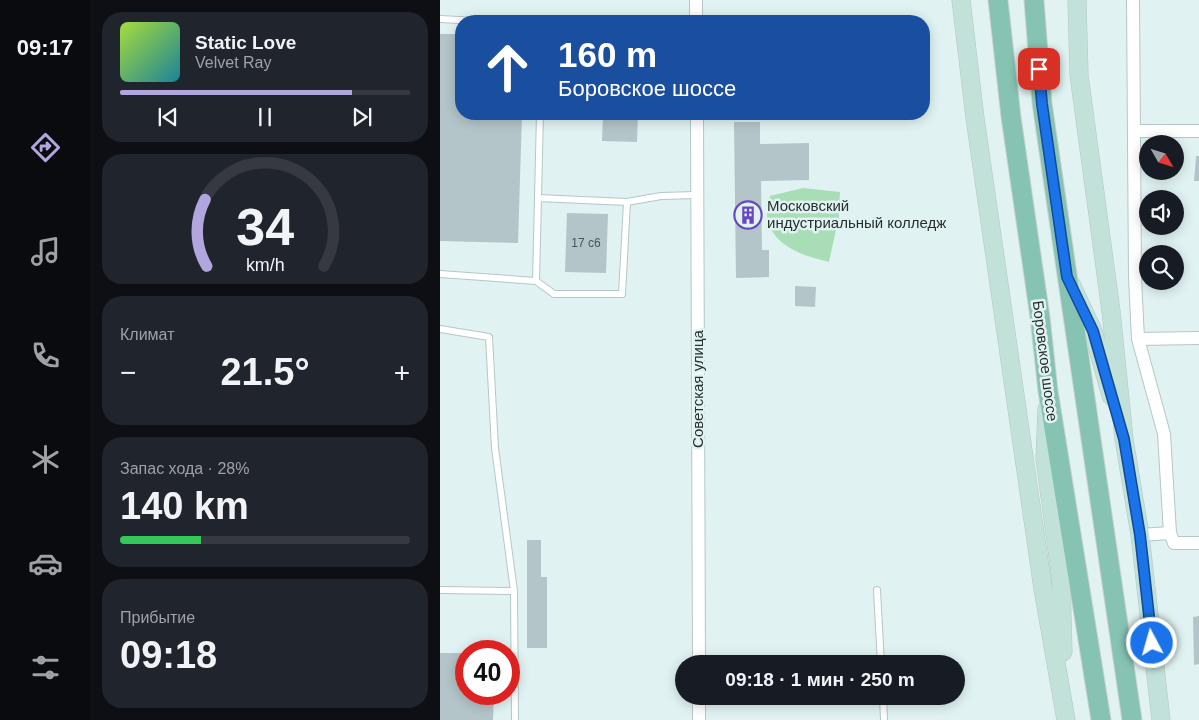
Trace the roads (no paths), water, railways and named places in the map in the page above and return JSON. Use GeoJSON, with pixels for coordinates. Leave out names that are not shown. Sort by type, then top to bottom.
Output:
{"type":"FeatureCollection","features":[{"type":"Feature","properties":{"kind":"main road","name":"Боровское шоссе"},"geometry":{"type":"LineString","coordinates":[[998,0],[1048,391],[1101,720]]}},
{"type":"Feature","properties":{"kind":"main road"},"geometry":{"type":"LineString","coordinates":[[1034,0],[1042,104],[1132,720]]}},
{"type":"Feature","properties":{"kind":"street"},"geometry":{"type":"LineString","coordinates":[[696,0],[696,15]]}},
{"type":"Feature","properties":{"kind":"street"},"geometry":{"type":"LineString","coordinates":[[961,0],[975,118],[1043,589],[1065,712]]}},
{"type":"Feature","properties":{"kind":"street"},"geometry":{"type":"LineString","coordinates":[[1077,0],[1080,75],[1111,311],[1124,439],[1140,535],[1161,720]]}},
{"type":"Feature","properties":{"kind":"street"},"geometry":{"type":"LineString","coordinates":[[1133,0],[1136,131],[1135,278],[1138,339],[1164,434],[1170,533],[1174,543],[1199,543]]}},
{"type":"Feature","properties":{"kind":"street","name":"Советская улица"},"geometry":{"type":"LineString","coordinates":[[697,120],[699,655]]}},
{"type":"Feature","properties":{"kind":"street"},"geometry":{"type":"LineString","coordinates":[[1136,131],[1199,131]]}},
{"type":"Feature","properties":{"kind":"street"},"geometry":{"type":"LineString","coordinates":[[1067,277],[1093,331],[1124,439]]}},
{"type":"Feature","properties":{"kind":"street"},"geometry":{"type":"LineString","coordinates":[[1138,339],[1199,338]]}},
{"type":"Feature","properties":{"kind":"street"},"geometry":{"type":"LineString","coordinates":[[1048,391],[1045,459],[1061,579],[1065,712]]}},
{"type":"Feature","properties":{"kind":"street"},"geometry":{"type":"LineString","coordinates":[[1140,535],[1170,533]]}},
{"type":"Feature","properties":{"kind":"street"},"geometry":{"type":"LineString","coordinates":[[699,705],[699,720]]}},
{"type":"Feature","properties":{"kind":"lane"},"geometry":{"type":"LineString","coordinates":[[440,19],[455,20]]}},
{"type":"Feature","properties":{"kind":"lane"},"geometry":{"type":"LineString","coordinates":[[536,281],[540,120]]}},
{"type":"Feature","properties":{"kind":"lane"},"geometry":{"type":"LineString","coordinates":[[538,198],[627,202],[661,196],[697,195]]}},
{"type":"Feature","properties":{"kind":"lane"},"geometry":{"type":"LineString","coordinates":[[440,274],[536,281],[554,294],[622,294],[627,202]]}},
{"type":"Feature","properties":{"kind":"lane"},"geometry":{"type":"LineString","coordinates":[[440,329],[489,337],[495,448],[514,591],[515,720]]}},
{"type":"Feature","properties":{"kind":"lane"},"geometry":{"type":"LineString","coordinates":[[440,590],[514,591]]}},
{"type":"Feature","properties":{"kind":"lane"},"geometry":{"type":"LineString","coordinates":[[877,590],[881,655]]}},
{"type":"Feature","properties":{"kind":"lane"},"geometry":{"type":"LineString","coordinates":[[883,705],[884,720]]}},
{"type":"Feature","properties":{"kind":"place","name":"Московский индустриальный колледж"},"geometry":{"type":"Point","coordinates":[748,215]}}]}
